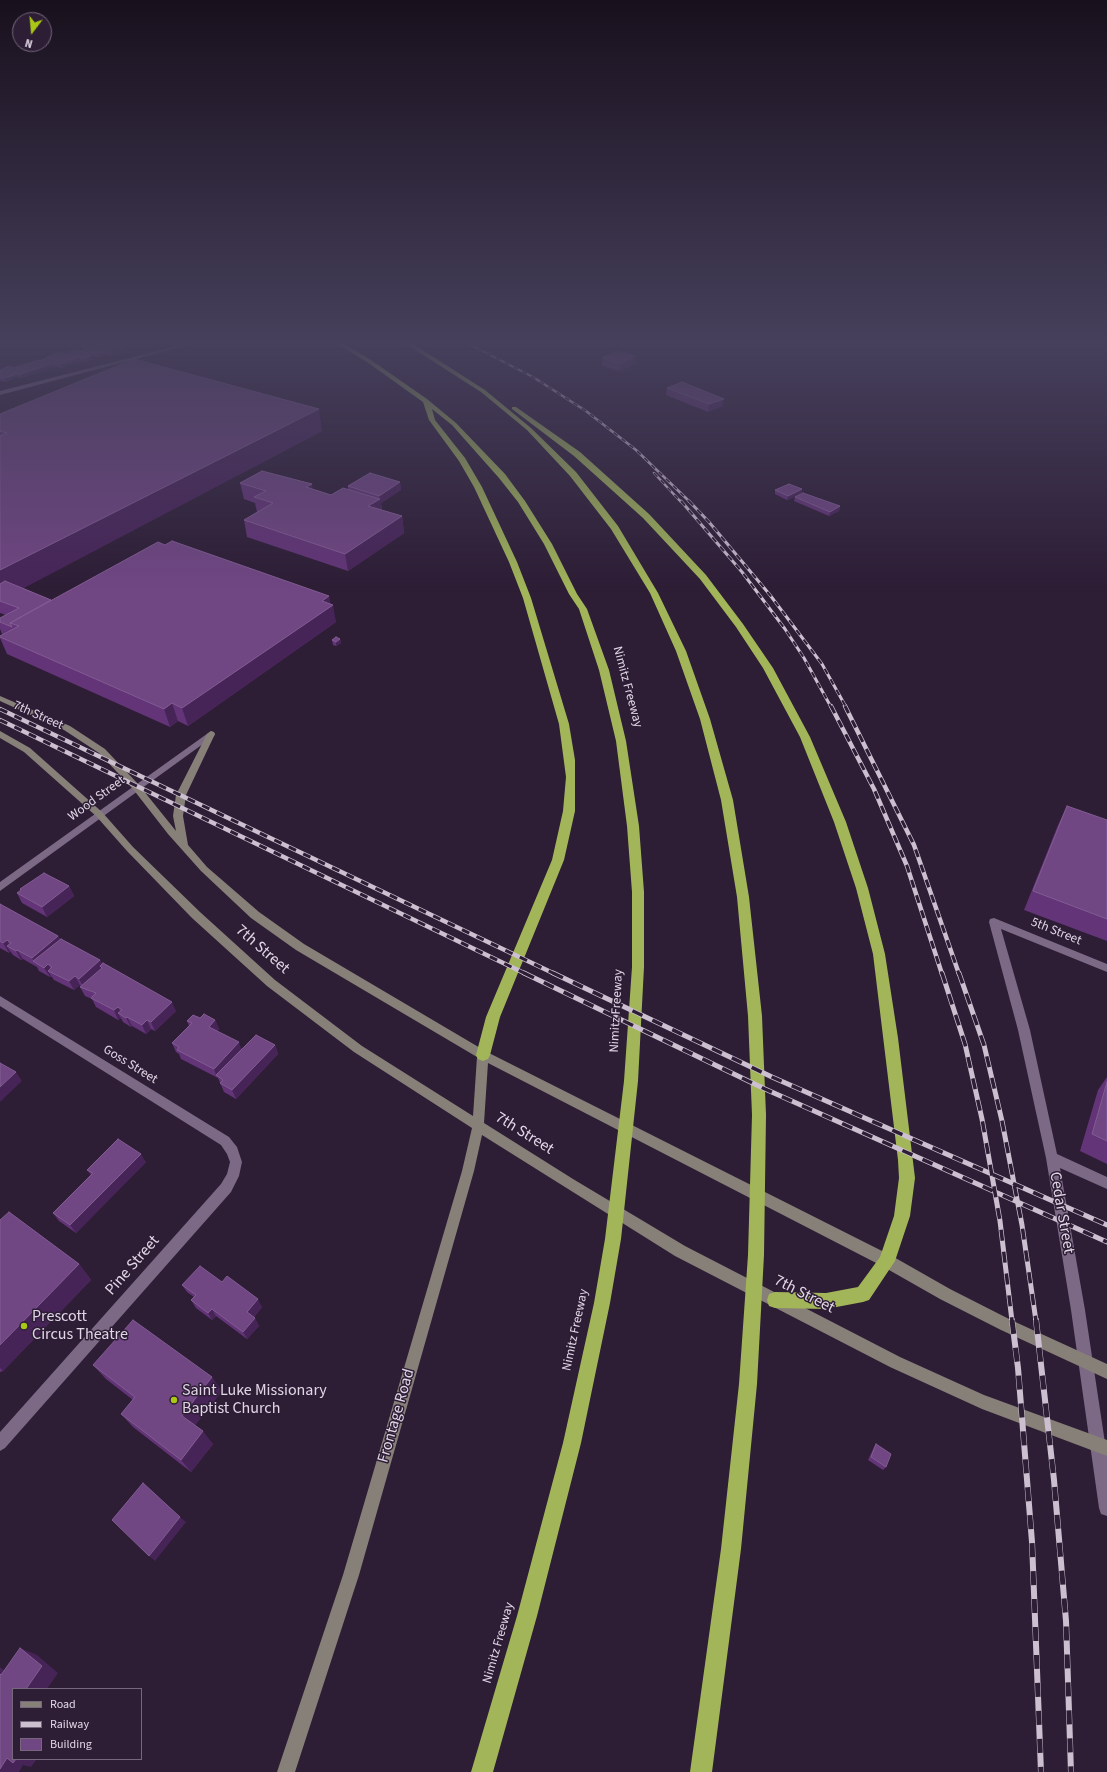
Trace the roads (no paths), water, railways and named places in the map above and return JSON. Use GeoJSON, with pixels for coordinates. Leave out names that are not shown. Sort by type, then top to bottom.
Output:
{"type":"FeatureCollection","features":[{"type":"Feature","properties":{"kind":"highway"},"geometry":{"type":"LineString","coordinates":[[437,427],[462,460],[485,500],[516,567],[531,611],[564,724],[570,760],[571,777],[569,812],[558,860],[530,931],[493,1016],[483,1054]]}},
{"type":"Feature","properties":{"kind":"highway","name":"Nimitz Freeway"},"geometry":{"type":"LineString","coordinates":[[457,427],[492,464],[530,515],[548,544],[573,594],[583,609],[604,670],[625,761],[636,857],[638,967],[633,1058],[620,1181],[604,1290],[572,1443],[555,1510],[482,1772]]}},
{"type":"Feature","properties":{"kind":"highway"},"geometry":{"type":"LineString","coordinates":[[526,427],[562,462],[615,528],[644,576],[681,651],[713,745],[727,800],[738,862],[752,974],[759,1115],[756,1255],[748,1384],[731,1549],[701,1772]]}},
{"type":"Feature","properties":{"kind":"highway"},"geometry":{"type":"LineString","coordinates":[[541,427],[568,446],[627,499],[675,546],[713,589],[754,646],[805,737],[828,791],[851,853],[870,918],[884,981],[907,1178],[902,1216],[887,1261],[863,1294],[826,1301],[775,1300]]}},
{"type":"Feature","properties":{"kind":"main road","name":"7th Street"},"geometry":{"type":"LineString","coordinates":[[0,698],[67,728],[102,751],[136,787],[204,869],[231,895],[255,915],[300,947],[483,1054],[887,1261],[945,1294],[1006,1325],[1107,1372]]}},
{"type":"Feature","properties":{"kind":"main road","name":"7th Street"},"geometry":{"type":"LineString","coordinates":[[0,734],[27,750],[99,814],[130,849],[196,915],[271,983],[358,1049],[478,1127],[680,1251],[895,1362],[982,1402],[1107,1448]]}},
{"type":"Feature","properties":{"kind":"main road"},"geometry":{"type":"LineString","coordinates":[[183,845],[178,816],[181,795],[188,778],[211,734]]}},
{"type":"Feature","properties":{"kind":"main road","name":"Frontage Road"},"geometry":{"type":"LineString","coordinates":[[286,1772],[334,1629],[371,1508],[468,1171],[478,1127],[483,1054]]}},
{"type":"Feature","properties":{"kind":"street","name":"Wood Street"},"geometry":{"type":"LineString","coordinates":[[0,887],[211,734]]}},
{"type":"Feature","properties":{"kind":"street","name":"5th Street"},"geometry":{"type":"LineString","coordinates":[[994,922],[1107,968]]}},
{"type":"Feature","properties":{"kind":"street","name":"Cedar Street"},"geometry":{"type":"LineString","coordinates":[[994,922],[1024,1030],[1052,1158],[1078,1310],[1106,1503]]}},
{"type":"Feature","properties":{"kind":"street","name":"Goss Street"},"geometry":{"type":"LineString","coordinates":[[0,1000],[224,1141],[233,1151],[236,1162]]}},
{"type":"Feature","properties":{"kind":"street"},"geometry":{"type":"LineString","coordinates":[[1052,1158],[1107,1183]]}},
{"type":"Feature","properties":{"kind":"street","name":"Pine Street"},"geometry":{"type":"LineString","coordinates":[[0,1442],[226,1188],[233,1176],[236,1162]]}},
{"type":"Feature","properties":{"kind":"railway"},"geometry":{"type":"LineString","coordinates":[[606,427],[636,450],[689,501]]}},
{"type":"Feature","properties":{"kind":"railway"},"geometry":{"type":"LineString","coordinates":[[654,473],[681,502]]}},
{"type":"Feature","properties":{"kind":"railway"},"geometry":{"type":"LineString","coordinates":[[681,501],[742,572],[785,629],[804,658],[831,707]]}},
{"type":"Feature","properties":{"kind":"railway"},"geometry":{"type":"LineString","coordinates":[[689,501],[709,522],[770,595],[822,664],[846,707]]}},
{"type":"Feature","properties":{"kind":"railway"},"geometry":{"type":"LineString","coordinates":[[831,706],[874,789],[907,866],[942,974]]}},
{"type":"Feature","properties":{"kind":"railway"},"geometry":{"type":"LineString","coordinates":[[845,706],[914,845],[959,974]]}},
{"type":"Feature","properties":{"kind":"railway"},"geometry":{"type":"LineString","coordinates":[[0,709],[555,974]]}},
{"type":"Feature","properties":{"kind":"railway"},"geometry":{"type":"LineString","coordinates":[[0,720],[526,974]]}},
{"type":"Feature","properties":{"kind":"railway"},"geometry":{"type":"LineString","coordinates":[[524,973],[765,1089],[995,1192]]}},
{"type":"Feature","properties":{"kind":"railway"},"geometry":{"type":"LineString","coordinates":[[553,973],[772,1077],[992,1174]]}},
{"type":"Feature","properties":{"kind":"railway"},"geometry":{"type":"LineString","coordinates":[[942,973],[965,1044],[982,1119],[992,1174]]}},
{"type":"Feature","properties":{"kind":"railway"},"geometry":{"type":"LineString","coordinates":[[959,973],[984,1045],[1002,1121],[1014,1184]]}},
{"type":"Feature","properties":{"kind":"railway"},"geometry":{"type":"LineString","coordinates":[[992,1174],[1014,1184]]}},
{"type":"Feature","properties":{"kind":"railway"},"geometry":{"type":"LineString","coordinates":[[992,1174],[995,1192]]}},
{"type":"Feature","properties":{"kind":"railway"},"geometry":{"type":"LineString","coordinates":[[1014,1184],[1107,1225]]}},
{"type":"Feature","properties":{"kind":"railway"},"geometry":{"type":"LineString","coordinates":[[1014,1184],[1018,1202]]}},
{"type":"Feature","properties":{"kind":"railway"},"geometry":{"type":"LineString","coordinates":[[995,1192],[1018,1202]]}},
{"type":"Feature","properties":{"kind":"railway"},"geometry":{"type":"LineString","coordinates":[[995,1192],[1000,1221],[1012,1321]]}},
{"type":"Feature","properties":{"kind":"railway"},"geometry":{"type":"LineString","coordinates":[[1018,1202],[1107,1242]]}},
{"type":"Feature","properties":{"kind":"railway"},"geometry":{"type":"LineString","coordinates":[[1018,1202],[1036,1321]]}},
{"type":"Feature","properties":{"kind":"railway"},"geometry":{"type":"LineString","coordinates":[[1012,1320],[1018,1368],[1032,1542],[1041,1772]]}},
{"type":"Feature","properties":{"kind":"railway"},"geometry":{"type":"LineString","coordinates":[[1036,1320],[1054,1480],[1066,1621],[1071,1772]]}},
{"type":"Feature","properties":{"kind":"place","name":"Prescott Circus Theatre"},"geometry":{"type":"Point","coordinates":[24,1326]}},
{"type":"Feature","properties":{"kind":"place","name":"Saint Luke Missionary Baptist Church"},"geometry":{"type":"Point","coordinates":[174,1400]}}]}
